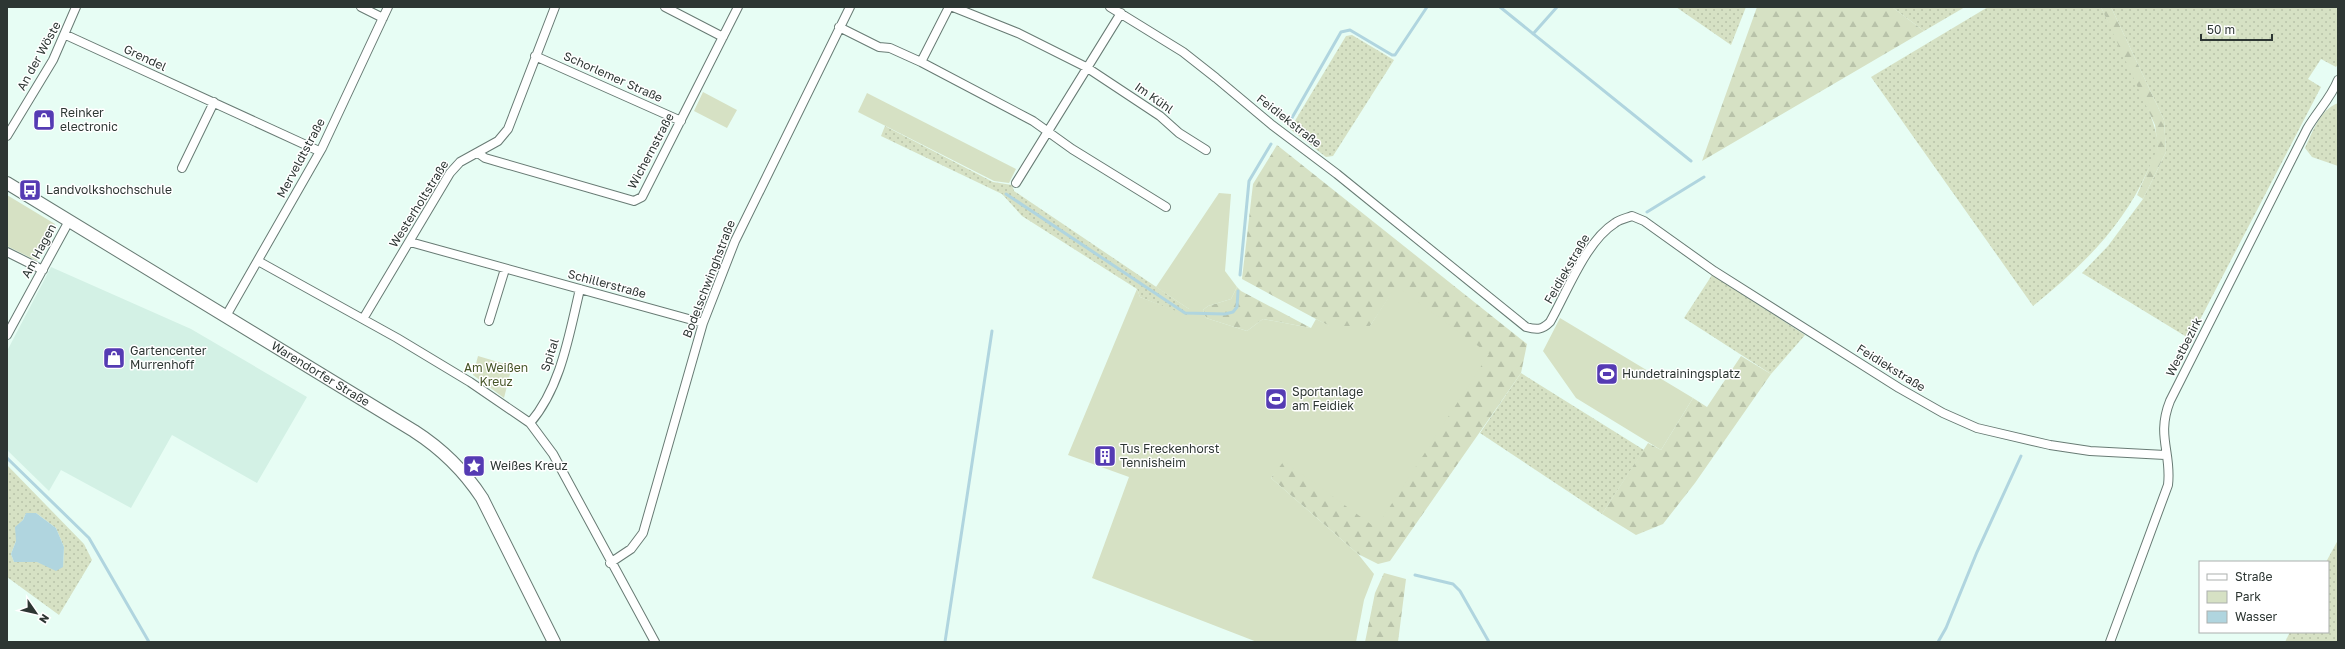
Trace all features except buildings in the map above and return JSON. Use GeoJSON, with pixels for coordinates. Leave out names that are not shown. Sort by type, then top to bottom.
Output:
{"type":"FeatureCollection","features":[{"type":"Feature","properties":{"kind":"main road","name":"Warendorfer Straße"},"geometry":{"type":"LineString","coordinates":[[7,183],[414,431],[451,458],[468,476],[482,498],[554,642]]}},
{"type":"Feature","properties":{"kind":"street","name":"An der Wöste"},"geometry":{"type":"LineString","coordinates":[[7,136],[53,60],[66,35],[76,7]]}},
{"type":"Feature","properties":{"kind":"street"},"geometry":{"type":"LineString","coordinates":[[361,7],[383,18]]}},
{"type":"Feature","properties":{"kind":"street","name":"Merveldtstraße"},"geometry":{"type":"LineString","coordinates":[[226,316],[319,151],[388,7]]}},
{"type":"Feature","properties":{"kind":"street","name":"Westerholtstraße"},"geometry":{"type":"LineString","coordinates":[[363,319],[450,173],[460,162],[498,141],[508,129],[555,7]]}},
{"type":"Feature","properties":{"kind":"street"},"geometry":{"type":"LineString","coordinates":[[665,7],[723,37]]}},
{"type":"Feature","properties":{"kind":"street","name":"Wichernstraße"},"geometry":{"type":"LineString","coordinates":[[478,153],[485,158],[634,201],[642,197],[738,7]]}},
{"type":"Feature","properties":{"kind":"street","name":"Bodelschwinghstraße"},"geometry":{"type":"LineString","coordinates":[[610,563],[631,550],[643,533],[703,323],[735,241],[850,7]]}},
{"type":"Feature","properties":{"kind":"street"},"geometry":{"type":"LineString","coordinates":[[921,62],[949,7]]}},
{"type":"Feature","properties":{"kind":"street","name":"Im Kühl"},"geometry":{"type":"LineString","coordinates":[[954,7],[1018,33],[1086,67],[1160,116],[1179,133],[1206,150]]}},
{"type":"Feature","properties":{"kind":"street","name":"Feidiekstraße"},"geometry":{"type":"LineString","coordinates":[[1110,7],[1183,52],[1272,125],[1337,174],[1526,327],[1537,330],[1544,328],[1550,322],[1590,248],[1604,231],[1616,222],[1632,216],[1644,221],[1714,271],[1898,388],[1943,413],[1977,428],[2050,445],[2090,450],[2165,455]]}},
{"type":"Feature","properties":{"kind":"street"},"geometry":{"type":"LineString","coordinates":[[1016,183],[1047,130],[1121,13]]}},
{"type":"Feature","properties":{"kind":"street"},"geometry":{"type":"LineString","coordinates":[[840,28],[879,47],[890,48],[921,62],[1033,121],[1072,149],[1166,207]]}},
{"type":"Feature","properties":{"kind":"street","name":"Grendel"},"geometry":{"type":"LineString","coordinates":[[66,35],[319,151]]}},
{"type":"Feature","properties":{"kind":"street","name":"Schorlemer Straße"},"geometry":{"type":"LineString","coordinates":[[535,56],[680,121]]}},
{"type":"Feature","properties":{"kind":"street","name":"Westbezirk"},"geometry":{"type":"LineString","coordinates":[[2110,642],[2168,485],[2170,469],[2165,455],[2163,439],[2164,415],[2307,129],[2318,110],[2336,90],[2338,80]]}},
{"type":"Feature","properties":{"kind":"street"},"geometry":{"type":"LineString","coordinates":[[182,168],[214,102]]}},
{"type":"Feature","properties":{"kind":"street","name":"Am Hagen"},"geometry":{"type":"LineString","coordinates":[[7,335],[69,221]]}},
{"type":"Feature","properties":{"kind":"street","name":"Schillerstraße"},"geometry":{"type":"LineString","coordinates":[[410,242],[703,323]]}},
{"type":"Feature","properties":{"kind":"street"},"geometry":{"type":"LineString","coordinates":[[7,252],[43,270]]}},
{"type":"Feature","properties":{"kind":"street"},"geometry":{"type":"LineString","coordinates":[[258,261],[363,319],[470,382],[530,423],[553,454],[610,563],[656,642]]}},
{"type":"Feature","properties":{"kind":"street"},"geometry":{"type":"LineString","coordinates":[[489,322],[505,268]]}},
{"type":"Feature","properties":{"kind":"street","name":"Spital"},"geometry":{"type":"LineString","coordinates":[[530,423],[543,407],[561,365],[580,289]]}},
{"type":"Feature","properties":{"kind":"shaded area"},"geometry":{"type":"Polygon","coordinates":[[[51,267],[191,329],[307,397],[257,483],[172,435],[131,508],[61,470],[49,491],[7,450],[7,351],[51,267]]]}},
{"type":"Feature","properties":{"kind":"green space"},"geometry":{"type":"Polygon","coordinates":[[[1676,7],[1746,7],[1731,45],[1676,7]]]}},
{"type":"Feature","properties":{"kind":"green space"},"geometry":{"type":"Polygon","coordinates":[[[1757,7],[1892,7],[1924,31],[1702,161],[1757,7]]]}},
{"type":"Feature","properties":{"kind":"green space"},"geometry":{"type":"Polygon","coordinates":[[[1892,7],[1965,7],[1924,31],[1892,7]]]}},
{"type":"Feature","properties":{"kind":"green space"},"geometry":{"type":"Polygon","coordinates":[[[1988,7],[2101,7],[2135,78],[2152,118],[2157,135],[2158,147],[2155,156],[2137,192],[2112,229],[2083,262],[2033,306],[1871,77],[1988,7]]]}},
{"type":"Feature","properties":{"kind":"green space"},"geometry":{"type":"Polygon","coordinates":[[[2101,7],[2111,7],[2164,120],[2166,152],[2143,199],[2137,195],[2158,147],[2155,125],[2101,7]]]}},
{"type":"Feature","properties":{"kind":"green space"},"geometry":{"type":"Polygon","coordinates":[[[2111,7],[2338,7],[2338,64],[2336,67],[2321,59],[2308,79],[2321,87],[2190,339],[2082,273],[2108,246],[2143,199],[2166,152],[2164,120],[2111,7]]]}},
{"type":"Feature","properties":{"kind":"green space"},"geometry":{"type":"Polygon","coordinates":[[[1352,35],[1394,60],[1333,156],[1326,157],[1290,129],[1346,36],[1352,35]]]}},
{"type":"Feature","properties":{"kind":"green space"},"geometry":{"type":"Polygon","coordinates":[[[703,92],[737,110],[727,128],[694,111],[703,92]]]}},
{"type":"Feature","properties":{"kind":"green space"},"geometry":{"type":"Polygon","coordinates":[[[867,93],[1016,169],[1009,183],[994,181],[858,112],[867,93]]]}},
{"type":"Feature","properties":{"kind":"green space"},"geometry":{"type":"Polygon","coordinates":[[[2338,103],[2338,166],[2312,157],[2305,148],[2314,128],[2322,116],[2332,106],[2338,103]]]}},
{"type":"Feature","properties":{"kind":"green space"},"geometry":{"type":"Polygon","coordinates":[[[885,126],[993,182],[1012,185],[1014,191],[1189,309],[1189,317],[1140,297],[1137,289],[1022,216],[1002,194],[881,136],[885,126]]]}},
{"type":"Feature","properties":{"kind":"green space"},"geometry":{"type":"Polygon","coordinates":[[[1277,145],[1527,344],[1521,373],[1390,561],[1378,564],[1358,554],[1271,478],[1396,287],[1370,326],[1329,326],[1242,279],[1253,184],[1277,145]]]}},
{"type":"Feature","properties":{"kind":"green space","name":"Sportanlage am Feidiek"},"geometry":{"type":"Polygon","coordinates":[[[1219,193],[1231,194],[1225,271],[1237,287],[1231,299],[1208,306],[1203,310],[1206,318],[1247,331],[1263,319],[1311,328],[1316,319],[1330,326],[1370,326],[1396,286],[1489,354],[1376,528],[1284,461],[1271,478],[1358,554],[1374,574],[1364,600],[1356,642],[1257,642],[1092,578],[1129,477],[1068,455],[1137,289],[1140,297],[1189,316],[1189,309],[1156,287],[1219,193]]]}},
{"type":"Feature","properties":{"kind":"green space"},"geometry":{"type":"Polygon","coordinates":[[[7,195],[55,224],[37,261],[7,246],[7,195]]]}},
{"type":"Feature","properties":{"kind":"green space"},"geometry":{"type":"Polygon","coordinates":[[[1712,275],[1805,335],[1771,374],[1684,318],[1712,275]]]}},
{"type":"Feature","properties":{"kind":"green space"},"geometry":{"type":"Polygon","coordinates":[[[1237,287],[1241,291],[1311,328],[1263,319],[1247,331],[1206,318],[1203,310],[1208,306],[1231,299],[1237,287]]]}},
{"type":"Feature","properties":{"kind":"green space","name":"Hundetrainingsplatz"},"geometry":{"type":"Polygon","coordinates":[[[1560,318],[1693,398],[1661,450],[1576,398],[1543,351],[1560,318]]]}},
{"type":"Feature","properties":{"kind":"green space","name":"Am Weißen Kreuz"},"geometry":{"type":"Polygon","coordinates":[[[478,356],[512,366],[504,398],[473,375],[478,356]]]}},
{"type":"Feature","properties":{"kind":"green space"},"geometry":{"type":"Polygon","coordinates":[[[1741,356],[1771,374],[1695,483],[1663,524],[1636,535],[1602,514],[1648,443],[1661,450],[1693,398],[1707,407],[1741,356]]]}},
{"type":"Feature","properties":{"kind":"green space"},"geometry":{"type":"Polygon","coordinates":[[[1521,373],[1644,450],[1602,514],[1480,433],[1521,373]]]}},
{"type":"Feature","properties":{"kind":"green space"},"geometry":{"type":"Polygon","coordinates":[[[7,465],[84,544],[92,560],[59,615],[7,577],[7,465]],[[26,513],[23,520],[16,527],[16,541],[11,554],[14,562],[37,562],[63,567],[64,547],[56,528],[36,513],[26,513]]]}},
{"type":"Feature","properties":{"kind":"green space"},"geometry":{"type":"Polygon","coordinates":[[[2338,540],[2338,642],[2285,642],[2290,633],[2329,633],[2329,561],[2327,561],[2338,540]]]}},
{"type":"Feature","properties":{"kind":"green space"},"geometry":{"type":"Polygon","coordinates":[[[1384,573],[1406,579],[1398,642],[1365,642],[1375,593],[1384,573]]]}},
{"type":"Feature","properties":{"kind":"water"},"geometry":{"type":"Polygon","coordinates":[[[26,513],[36,513],[56,528],[64,547],[63,567],[56,571],[37,562],[14,562],[11,554],[16,541],[15,527],[23,520],[26,513]]]}},
{"type":"Feature","properties":{"kind":"waterway"},"geometry":{"type":"LineString","coordinates":[[1289,123],[1341,32],[1350,30],[1392,55],[1395,55],[1427,7]]}},
{"type":"Feature","properties":{"kind":"waterway"},"geometry":{"type":"LineString","coordinates":[[1500,7],[1691,161]]}},
{"type":"Feature","properties":{"kind":"waterway"},"geometry":{"type":"LineString","coordinates":[[1533,34],[1557,7]]}},
{"type":"Feature","properties":{"kind":"waterway"},"geometry":{"type":"LineString","coordinates":[[1240,275],[1249,181],[1271,144]]}},
{"type":"Feature","properties":{"kind":"waterway"},"geometry":{"type":"LineString","coordinates":[[1647,212],[1704,177]]}},
{"type":"Feature","properties":{"kind":"waterway"},"geometry":{"type":"LineString","coordinates":[[1006,194],[1185,313],[1225,314],[1233,312],[1237,307],[1238,291]]}},
{"type":"Feature","properties":{"kind":"waterway"},"geometry":{"type":"LineString","coordinates":[[945,642],[992,331]]}},
{"type":"Feature","properties":{"kind":"waterway"},"geometry":{"type":"LineString","coordinates":[[1938,642],[1946,628],[1977,552],[2021,456]]}},
{"type":"Feature","properties":{"kind":"waterway"},"geometry":{"type":"LineString","coordinates":[[7,458],[89,538],[149,642]]}},
{"type":"Feature","properties":{"kind":"waterway"},"geometry":{"type":"LineString","coordinates":[[1415,575],[1453,584],[1460,591],[1489,642]]}},
{"type":"Feature","properties":{"kind":"place","name":"Reinker electronic"},"geometry":{"type":"Point","coordinates":[44,120]}},
{"type":"Feature","properties":{"kind":"place","name":"Landvolkshochschule"},"geometry":{"type":"Point","coordinates":[30,190]}},
{"type":"Feature","properties":{"kind":"place","name":"Gartencenter Murrenhoff"},"geometry":{"type":"Point","coordinates":[114,358]}},
{"type":"Feature","properties":{"kind":"place","name":"Hundetrainingsplatz"},"geometry":{"type":"Point","coordinates":[1607,374]}},
{"type":"Feature","properties":{"kind":"place","name":"Sportanlage am Feidiek"},"geometry":{"type":"Point","coordinates":[1276,399]}},
{"type":"Feature","properties":{"kind":"place","name":"Tus Freckenhorst Tennisheim"},"geometry":{"type":"Point","coordinates":[1105,456]}},
{"type":"Feature","properties":{"kind":"place","name":"Weißes Kreuz"},"geometry":{"type":"Point","coordinates":[474,466]}}]}
